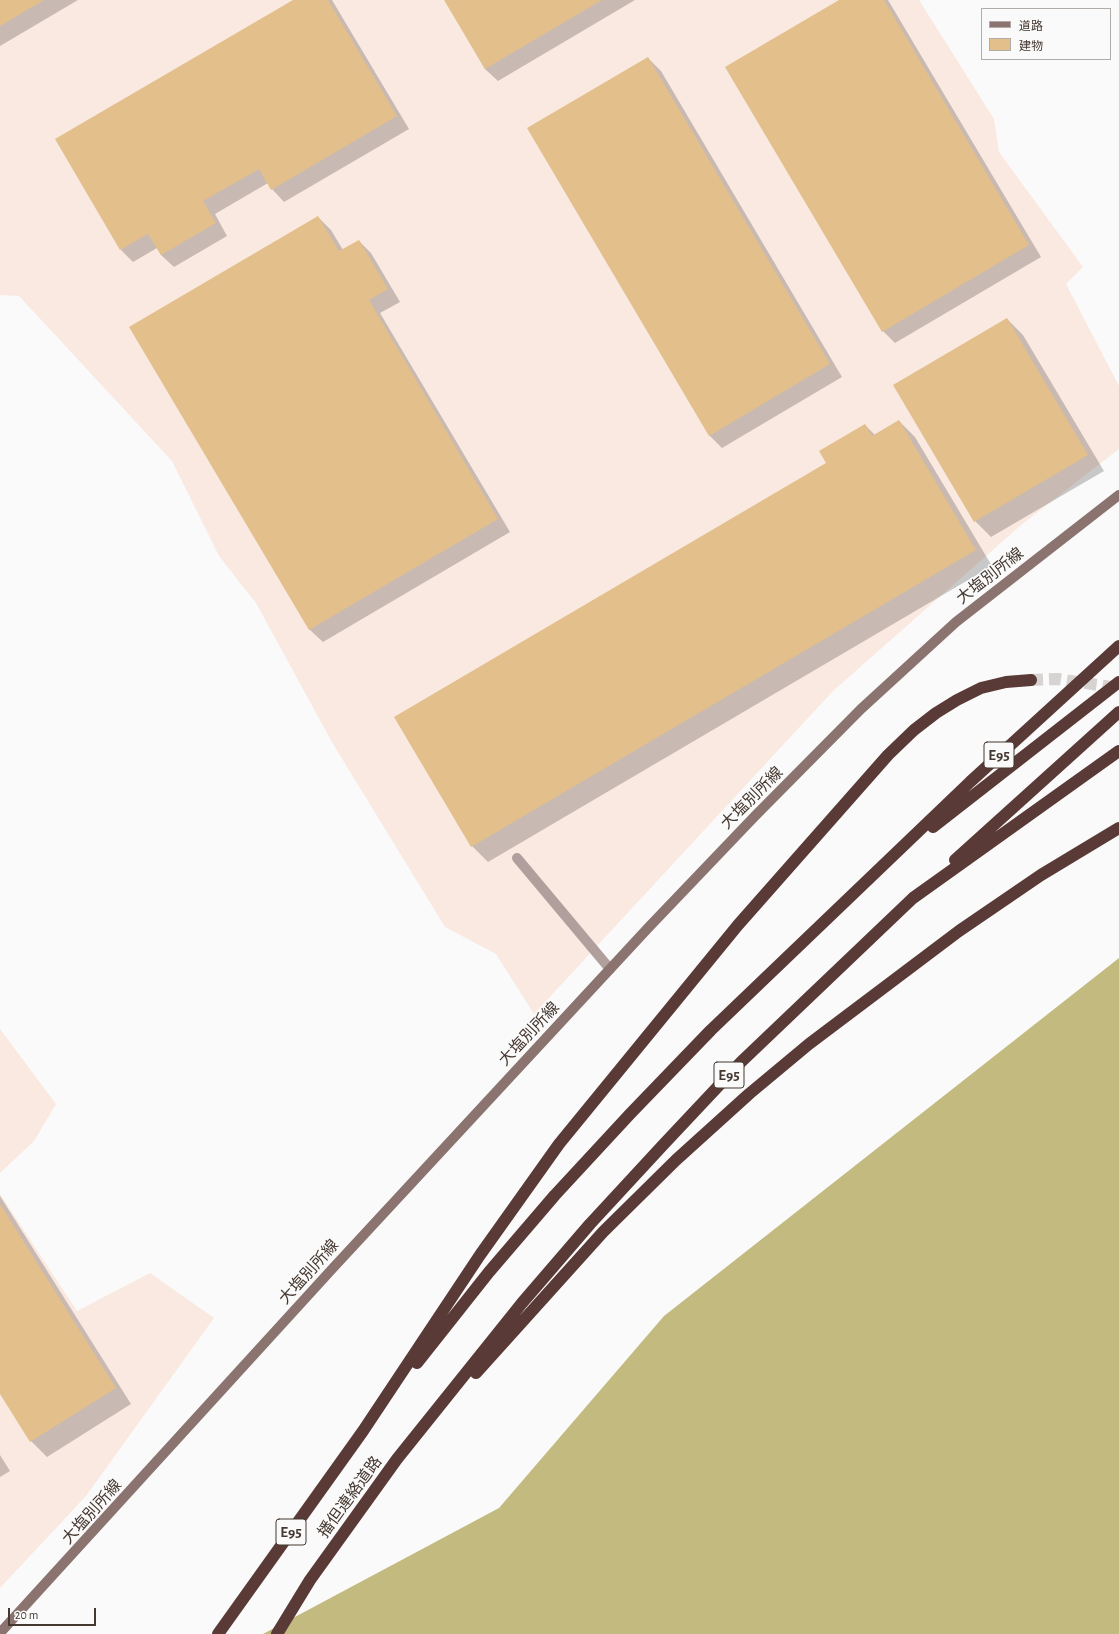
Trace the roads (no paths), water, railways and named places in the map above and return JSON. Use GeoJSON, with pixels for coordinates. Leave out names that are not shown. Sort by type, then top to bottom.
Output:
{"type":"FeatureCollection","features":[{"type":"Feature","properties":{"kind":"highway","name":"E95"},"geometry":{"type":"LineString","coordinates":[[363,1431],[489,1272],[555,1195],[710,1030],[970,782],[1119,646]]}},
{"type":"Feature","properties":{"kind":"highway"},"geometry":{"type":"LineString","coordinates":[[363,1431],[480,1255],[559,1144],[738,925],[863,783],[888,755],[914,730],[936,713],[957,700],[981,688],[1006,682],[1031,680]]}},
{"type":"Feature","properties":{"kind":"highway","name":"E95"},"geometry":{"type":"LineString","coordinates":[[881,867],[1119,682]]}},
{"type":"Feature","properties":{"kind":"highway","name":"E95"},"geometry":{"type":"LineString","coordinates":[[397,1459],[522,1303],[590,1224],[652,1156],[742,1062],[913,898],[1119,712]]}},
{"type":"Feature","properties":{"kind":"highway","name":"E95"},"geometry":{"type":"LineString","coordinates":[[913,898],[1119,751]]}},
{"type":"Feature","properties":{"kind":"highway"},"geometry":{"type":"LineString","coordinates":[[397,1459],[603,1232],[676,1160],[749,1094],[809,1044],[959,931],[1041,875],[1119,828]]}},
{"type":"Feature","properties":{"kind":"highway","name":"播但連絡道路"},"geometry":{"type":"LineString","coordinates":[[218,1634],[363,1431]]}},
{"type":"Feature","properties":{"kind":"highway","name":"播但連絡道路"},"geometry":{"type":"LineString","coordinates":[[277,1634],[310,1580],[397,1459]]}},
{"type":"Feature","properties":{"kind":"main road","name":"大塩別所線"},"geometry":{"type":"LineString","coordinates":[[0,1633],[333,1268],[610,968],[755,816],[861,710],[956,622],[1119,495]]}},
{"type":"Feature","properties":{"kind":"lane"},"geometry":{"type":"LineString","coordinates":[[517,858],[610,968]]}},
{"type":"Feature","properties":{"kind":"tunnel"},"geometry":{"type":"LineString","coordinates":[[1031,680],[1058,679],[1119,688]]}}]}
